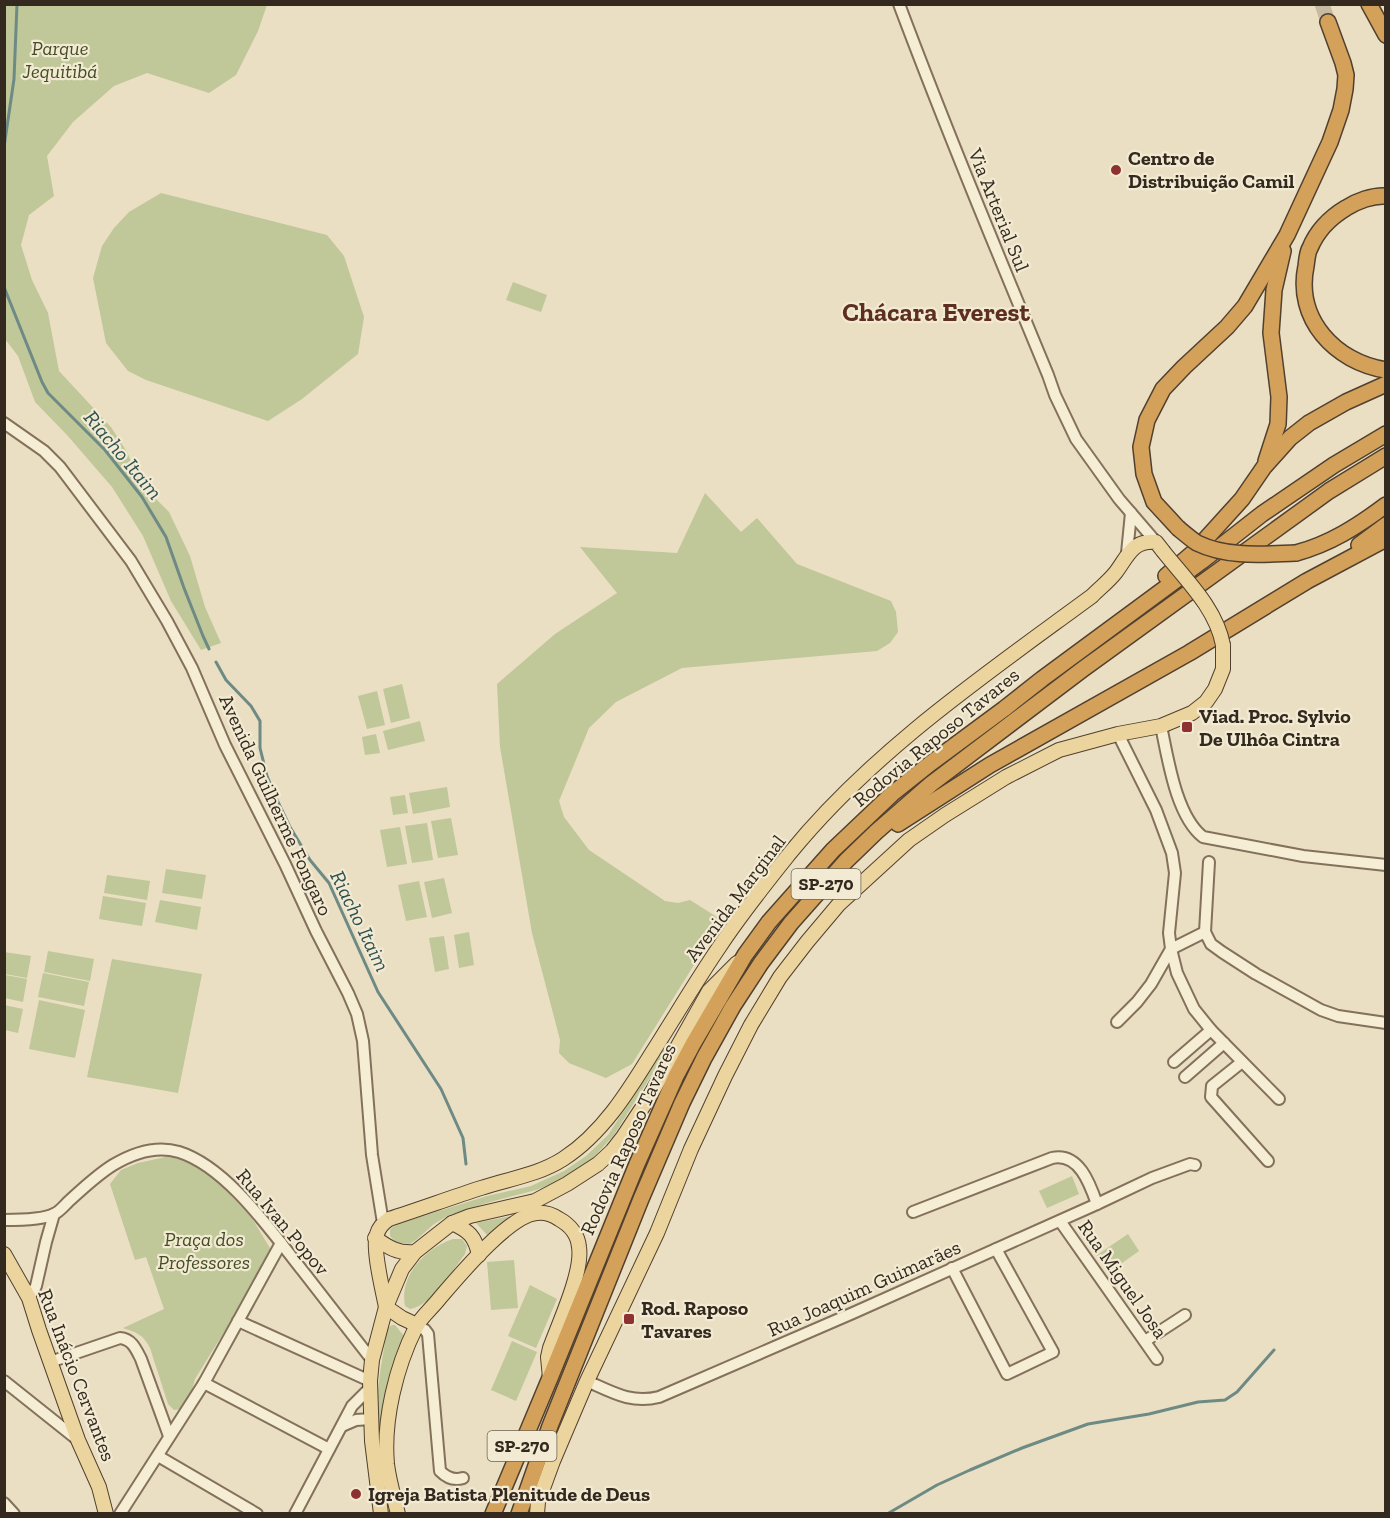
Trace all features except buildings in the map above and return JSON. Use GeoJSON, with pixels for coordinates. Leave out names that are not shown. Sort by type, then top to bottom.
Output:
{"type":"FeatureCollection","features":[{"type":"Feature","properties":{"kind":"highway"},"geometry":{"type":"LineString","coordinates":[[1369,4],[1386,35]]}},
{"type":"Feature","properties":{"kind":"highway"},"geometry":{"type":"LineString","coordinates":[[1328,22],[1346,75],[1346,89],[1341,110],[1330,142],[1287,235],[1245,306],[1227,327],[1163,389],[1147,420],[1141,447],[1144,474],[1154,502],[1178,528],[1197,543],[1224,551],[1250,555],[1296,553],[1321,545],[1346,533],[1386,506]]}},
{"type":"Feature","properties":{"kind":"highway"},"geometry":{"type":"LineString","coordinates":[[1386,196],[1355,202],[1333,216],[1321,229],[1310,248],[1305,271],[1304,293],[1312,318],[1326,339],[1341,353],[1360,363],[1386,370]]}},
{"type":"Feature","properties":{"kind":"highway"},"geometry":{"type":"LineString","coordinates":[[1264,467],[1278,424],[1279,397],[1271,333],[1274,290],[1287,235]]}},
{"type":"Feature","properties":{"kind":"highway"},"geometry":{"type":"LineString","coordinates":[[1070,658],[1194,552],[1242,499],[1264,467],[1290,438],[1309,423],[1346,402],[1386,384]]}},
{"type":"Feature","properties":{"kind":"highway"},"geometry":{"type":"LineString","coordinates":[[1334,465],[1386,425]]}},
{"type":"Feature","properties":{"kind":"highway","name":"Rodovia Raposo Tavares"},"geometry":{"type":"LineString","coordinates":[[493,1514],[665,1101],[693,1044],[745,956],[769,922],[834,850],[892,794],[1262,514],[1334,465],[1386,434]]}},
{"type":"Feature","properties":{"kind":"highway","name":"Rodovia Raposo Tavares"},"geometry":{"type":"LineString","coordinates":[[519,1514],[550,1426],[682,1103],[732,1006],[791,923],[846,861],[931,784],[1073,676],[1329,491],[1386,456]]}},
{"type":"Feature","properties":{"kind":"highway"},"geometry":{"type":"LineString","coordinates":[[1307,581],[1386,525]]}},
{"type":"Feature","properties":{"kind":"highway"},"geometry":{"type":"LineString","coordinates":[[846,861],[905,819],[990,765],[1190,653],[1307,581],[1386,539]]}},
{"type":"Feature","properties":{"kind":"main road"},"geometry":{"type":"LineString","coordinates":[[537,1514],[538,1502],[587,1381],[657,1233],[691,1149],[751,1025],[780,977],[813,934],[839,904],[909,840],[1006,777],[1059,750],[1118,734],[1161,726],[1192,713],[1206,702],[1215,689],[1223,669],[1223,645],[1216,620],[1208,607],[1159,546],[1147,541],[1127,553]]}},
{"type":"Feature","properties":{"kind":"main road","name":"Avenida Marginal"},"geometry":{"type":"LineString","coordinates":[[383,1223],[481,1188],[543,1171],[584,1143],[605,1121],[633,1084],[721,945],[752,902],[793,850],[839,800],[889,752],[951,699],[1092,596],[1112,577],[1127,553]]}},
{"type":"Feature","properties":{"kind":"main road","name":"Avenida Marginal"},"geometry":{"type":"LineString","coordinates":[[380,1513],[369,1385],[372,1360],[387,1307],[402,1269],[415,1252],[452,1223],[470,1216],[535,1201],[598,1164],[623,1137],[648,1099],[709,991],[745,956]]}},
{"type":"Feature","properties":{"kind":"main road"},"geometry":{"type":"LineString","coordinates":[[398,1510],[387,1464],[390,1405],[396,1379],[417,1325],[464,1270],[495,1239],[513,1224],[538,1212],[552,1215],[563,1221],[577,1237],[580,1248],[580,1264],[550,1348],[548,1357],[550,1378]]}},
{"type":"Feature","properties":{"kind":"main road"},"geometry":{"type":"LineString","coordinates":[[383,1223],[375,1238],[380,1283],[387,1307],[417,1325]]}},
{"type":"Feature","properties":{"kind":"main road"},"geometry":{"type":"LineString","coordinates":[[452,1223],[471,1235],[477,1243],[479,1255]]}},
{"type":"Feature","properties":{"kind":"main road"},"geometry":{"type":"LineString","coordinates":[[375,1238],[401,1253],[415,1252]]}},
{"type":"Feature","properties":{"kind":"main road","name":"Rua Inácio Cervantes"},"geometry":{"type":"LineString","coordinates":[[4,1254],[29,1298],[78,1440],[99,1487],[106,1514]]}},
{"type":"Feature","properties":{"kind":"street","name":"Via Arterial Sul"},"geometry":{"type":"LineString","coordinates":[[899,4],[928,82],[1055,395],[1076,439],[1119,500],[1159,546]]}},
{"type":"Feature","properties":{"kind":"street","name":"Avenida Guilherme Fongaro"},"geometry":{"type":"LineString","coordinates":[[4,423],[44,451],[60,467],[131,561],[153,599],[198,699],[225,745],[357,1014],[363,1041],[372,1155],[383,1223]]}},
{"type":"Feature","properties":{"kind":"street","name":"Avenida Marginal"},"geometry":{"type":"LineString","coordinates":[[1127,553],[1131,513]]}},
{"type":"Feature","properties":{"kind":"street"},"geometry":{"type":"LineString","coordinates":[[1161,726],[1170,770],[1181,803],[1195,831],[1203,837],[1303,856],[1386,865]]}},
{"type":"Feature","properties":{"kind":"street"},"geometry":{"type":"LineString","coordinates":[[1118,734],[1156,810],[1172,853],[1175,873],[1169,933],[1177,973],[1194,1009],[1211,1030],[1279,1099]]}},
{"type":"Feature","properties":{"kind":"street"},"geometry":{"type":"LineString","coordinates":[[1209,862],[1205,932],[1212,944],[1266,980],[1321,1010],[1338,1016],[1386,1023]]}},
{"type":"Feature","properties":{"kind":"street"},"geometry":{"type":"LineString","coordinates":[[1117,1022],[1151,984],[1171,949],[1205,932]]}},
{"type":"Feature","properties":{"kind":"street"},"geometry":{"type":"LineString","coordinates":[[1174,1062],[1211,1030]]}},
{"type":"Feature","properties":{"kind":"street"},"geometry":{"type":"LineString","coordinates":[[1185,1077],[1224,1043]]}},
{"type":"Feature","properties":{"kind":"street"},"geometry":{"type":"LineString","coordinates":[[1242,1062],[1212,1086],[1210,1097],[1268,1161]]}},
{"type":"Feature","properties":{"kind":"street","name":"Rua Ivan Popov"},"geometry":{"type":"LineString","coordinates":[[54,1214],[99,1175],[139,1152],[176,1151],[197,1159],[220,1176],[245,1200],[372,1360]]}},
{"type":"Feature","properties":{"kind":"street"},"geometry":{"type":"LineString","coordinates":[[913,1212],[1058,1156],[1077,1165],[1088,1180],[1097,1204]]}},
{"type":"Feature","properties":{"kind":"street","name":"Rua Joaquim Guimarães"},"geometry":{"type":"LineString","coordinates":[[587,1381],[633,1399],[646,1400],[659,1396],[772,1349],[1152,1178],[1190,1164],[1195,1165]]}},
{"type":"Feature","properties":{"kind":"street"},"geometry":{"type":"LineString","coordinates":[[4,1220],[36,1218],[54,1214],[36,1286],[29,1298]]}},
{"type":"Feature","properties":{"kind":"street","name":"Rua Miguel Josa"},"geometry":{"type":"LineString","coordinates":[[1060,1221],[1157,1359]]}},
{"type":"Feature","properties":{"kind":"street"},"geometry":{"type":"LineString","coordinates":[[120,1514],[204,1383],[280,1243]]}},
{"type":"Feature","properties":{"kind":"street"},"geometry":{"type":"LineString","coordinates":[[952,1268],[1006,1374],[1053,1352],[996,1249]]}},
{"type":"Feature","properties":{"kind":"street"},"geometry":{"type":"LineString","coordinates":[[1145,1341],[1185,1315]]}},
{"type":"Feature","properties":{"kind":"street"},"geometry":{"type":"LineString","coordinates":[[238,1321],[369,1385],[352,1406],[295,1514]]}},
{"type":"Feature","properties":{"kind":"street"},"geometry":{"type":"LineString","coordinates":[[417,1325],[428,1334],[440,1471],[451,1479],[463,1478]]}},
{"type":"Feature","properties":{"kind":"street"},"geometry":{"type":"LineString","coordinates":[[50,1362],[120,1338],[130,1341],[141,1359],[169,1436]]}},
{"type":"Feature","properties":{"kind":"street"},"geometry":{"type":"LineString","coordinates":[[4,1380],[78,1440]]}},
{"type":"Feature","properties":{"kind":"street"},"geometry":{"type":"LineString","coordinates":[[204,1383],[329,1449]]}},
{"type":"Feature","properties":{"kind":"street"},"geometry":{"type":"LineString","coordinates":[[341,1427],[356,1420],[371,1419]]}},
{"type":"Feature","properties":{"kind":"street"},"geometry":{"type":"LineString","coordinates":[[158,1456],[257,1514]]}},
{"type":"Feature","properties":{"kind":"street"},"geometry":{"type":"LineString","coordinates":[[4,1503],[14,1514]]}},
{"type":"Feature","properties":{"kind":"green space","name":"Parque Jequitibá"},"geometry":{"type":"Polygon","coordinates":[[[4,5],[267,5],[258,31],[236,75],[209,93],[147,73],[114,86],[73,122],[47,156],[54,196],[29,215],[21,245],[32,280],[48,313],[59,371],[111,427],[127,452],[141,484],[169,512],[190,556],[205,607],[221,643],[201,650],[171,601],[143,536],[112,487],[35,402],[18,356],[5,339],[4,5]]]}},
{"type":"Feature","properties":{"kind":"green space"},"geometry":{"type":"Polygon","coordinates":[[[161,193],[327,235],[344,256],[364,317],[358,354],[302,399],[268,421],[146,380],[128,371],[106,343],[93,278],[102,246],[114,228],[129,212],[161,193]]]}},
{"type":"Feature","properties":{"kind":"green space"},"geometry":{"type":"Polygon","coordinates":[[[513,282],[547,295],[541,312],[506,300],[513,282]]]}},
{"type":"Feature","properties":{"kind":"green space"},"geometry":{"type":"Polygon","coordinates":[[[705,493],[741,532],[757,518],[797,564],[891,601],[896,612],[898,632],[890,643],[877,651],[682,668],[616,702],[589,728],[559,801],[564,817],[589,850],[665,901],[678,903],[690,900],[717,917],[718,920],[704,942],[699,957],[632,1064],[606,1078],[569,1063],[559,1053],[560,1040],[532,933],[500,747],[497,684],[555,634],[617,593],[580,547],[677,553],[705,493]]]}},
{"type":"Feature","properties":{"kind":"green space"},"geometry":{"type":"Polygon","coordinates":[[[402,684],[410,718],[391,723],[383,689],[402,684]]]}},
{"type":"Feature","properties":{"kind":"green space"},"geometry":{"type":"Polygon","coordinates":[[[377,691],[385,725],[367,729],[358,696],[377,691]]]}},
{"type":"Feature","properties":{"kind":"green space"},"geometry":{"type":"Polygon","coordinates":[[[420,721],[425,741],[388,750],[383,731],[420,721]]]}},
{"type":"Feature","properties":{"kind":"green space"},"geometry":{"type":"Polygon","coordinates":[[[376,734],[380,753],[365,755],[362,737],[376,734]]]}},
{"type":"Feature","properties":{"kind":"green space"},"geometry":{"type":"Polygon","coordinates":[[[447,787],[450,807],[413,814],[409,793],[447,787]]]}},
{"type":"Feature","properties":{"kind":"green space"},"geometry":{"type":"Polygon","coordinates":[[[405,795],[408,813],[393,815],[390,797],[405,795]]]}},
{"type":"Feature","properties":{"kind":"green space"},"geometry":{"type":"Polygon","coordinates":[[[451,818],[458,855],[438,858],[431,821],[451,818]]]}},
{"type":"Feature","properties":{"kind":"green space"},"geometry":{"type":"Polygon","coordinates":[[[427,823],[433,860],[412,863],[405,826],[427,823]]]}},
{"type":"Feature","properties":{"kind":"green space"},"geometry":{"type":"Polygon","coordinates":[[[400,827],[407,864],[387,867],[380,830],[400,827]]]}},
{"type":"Feature","properties":{"kind":"green space"},"geometry":{"type":"Polygon","coordinates":[[[166,869],[206,875],[202,899],[162,893],[166,869]]]}},
{"type":"Feature","properties":{"kind":"green space"},"geometry":{"type":"Polygon","coordinates":[[[107,875],[150,881],[147,900],[104,893],[107,875]]]}},
{"type":"Feature","properties":{"kind":"green space"},"geometry":{"type":"Polygon","coordinates":[[[444,878],[452,913],[432,918],[424,882],[444,878]]]}},
{"type":"Feature","properties":{"kind":"green space"},"geometry":{"type":"Polygon","coordinates":[[[419,881],[427,917],[406,921],[398,885],[419,881]]]}},
{"type":"Feature","properties":{"kind":"green space"},"geometry":{"type":"Polygon","coordinates":[[[103,896],[146,903],[142,926],[99,919],[103,896]]]}},
{"type":"Feature","properties":{"kind":"green space"},"geometry":{"type":"Polygon","coordinates":[[[160,900],[201,907],[197,930],[155,922],[160,900]]]}},
{"type":"Feature","properties":{"kind":"green space"},"geometry":{"type":"Polygon","coordinates":[[[469,932],[474,965],[459,968],[454,935],[469,932]]]}},
{"type":"Feature","properties":{"kind":"green space"},"geometry":{"type":"Polygon","coordinates":[[[444,936],[449,969],[435,972],[429,938],[444,936]]]}},
{"type":"Feature","properties":{"kind":"green space"},"geometry":{"type":"Polygon","coordinates":[[[48,951],[94,959],[90,981],[44,972],[48,951]]]}},
{"type":"Feature","properties":{"kind":"green space"},"geometry":{"type":"Polygon","coordinates":[[[4,952],[31,956],[27,978],[5,974],[4,952]]]}},
{"type":"Feature","properties":{"kind":"green space"},"geometry":{"type":"Polygon","coordinates":[[[112,959],[202,974],[178,1093],[87,1077],[112,959]]]}},
{"type":"Feature","properties":{"kind":"green space"},"geometry":{"type":"Polygon","coordinates":[[[43,973],[89,982],[84,1006],[38,997],[43,973]]]}},
{"type":"Feature","properties":{"kind":"green space"},"geometry":{"type":"Polygon","coordinates":[[[5,975],[27,979],[23,1002],[5,998],[5,975]]]}},
{"type":"Feature","properties":{"kind":"green space"},"geometry":{"type":"Polygon","coordinates":[[[39,1000],[85,1010],[75,1058],[29,1049],[39,1000]]]}},
{"type":"Feature","properties":{"kind":"green space"},"geometry":{"type":"Polygon","coordinates":[[[4,1005],[23,1009],[18,1033],[5,1030],[4,1005]]]}},
{"type":"Feature","properties":{"kind":"green space"},"geometry":{"type":"Polygon","coordinates":[[[668,1042],[671,1044],[614,1135],[592,1159],[557,1182],[449,1215],[410,1244],[397,1243],[390,1236],[390,1230],[394,1225],[487,1196],[531,1186],[564,1171],[586,1156],[608,1135],[668,1042]]]}},
{"type":"Feature","properties":{"kind":"green space","name":"Praça dos Professores"},"geometry":{"type":"Polygon","coordinates":[[[170,1156],[212,1172],[245,1207],[273,1253],[195,1379],[188,1405],[174,1410],[168,1404],[147,1343],[139,1335],[123,1328],[164,1309],[146,1257],[135,1260],[110,1184],[121,1170],[138,1163],[170,1156]]]}},
{"type":"Feature","properties":{"kind":"green space"},"geometry":{"type":"Polygon","coordinates":[[[1072,1176],[1079,1194],[1047,1208],[1039,1191],[1072,1176]]]}},
{"type":"Feature","properties":{"kind":"green space"},"geometry":{"type":"Polygon","coordinates":[[[517,1215],[488,1236],[476,1223],[517,1215]]]}},
{"type":"Feature","properties":{"kind":"green space"},"geometry":{"type":"Polygon","coordinates":[[[1128,1234],[1139,1251],[1108,1273],[1097,1255],[1128,1234]]]}},
{"type":"Feature","properties":{"kind":"green space"},"geometry":{"type":"Polygon","coordinates":[[[453,1239],[462,1239],[467,1246],[465,1254],[434,1295],[418,1306],[410,1309],[405,1306],[406,1284],[417,1264],[433,1249],[453,1239]]]}},
{"type":"Feature","properties":{"kind":"green space"},"geometry":{"type":"Polygon","coordinates":[[[514,1260],[518,1308],[491,1310],[487,1262],[514,1260]]]}},
{"type":"Feature","properties":{"kind":"green space"},"geometry":{"type":"Polygon","coordinates":[[[530,1285],[557,1299],[536,1348],[508,1336],[530,1285]]]}},
{"type":"Feature","properties":{"kind":"green space"},"geometry":{"type":"Polygon","coordinates":[[[395,1325],[404,1336],[388,1380],[381,1436],[381,1466],[376,1425],[377,1398],[387,1331],[395,1325]]]}},
{"type":"Feature","properties":{"kind":"green space"},"geometry":{"type":"Polygon","coordinates":[[[512,1341],[537,1352],[516,1401],[491,1390],[512,1341]]]}},
{"type":"Feature","properties":{"kind":"waterway","name":"Riacho Itaim"},"geometry":{"type":"LineString","coordinates":[[4,147],[14,79],[17,4]]}},
{"type":"Feature","properties":{"kind":"waterway","name":"Riacho Itaim"},"geometry":{"type":"LineString","coordinates":[[4,287],[48,393],[105,450],[142,497],[166,537],[209,649]]}},
{"type":"Feature","properties":{"kind":"waterway","name":"Riacho Itaim"},"geometry":{"type":"LineString","coordinates":[[216,662],[226,680],[251,706],[260,721],[260,748],[267,776],[278,802],[310,860],[329,883],[378,992],[441,1089],[463,1138],[466,1164]]}},
{"type":"Feature","properties":{"kind":"waterway"},"geometry":{"type":"LineString","coordinates":[[887,1514],[937,1485],[970,1470],[1088,1424],[1149,1414],[1198,1402],[1225,1400],[1237,1392],[1274,1350]]}},
{"type":"Feature","properties":{"kind":"tunnel"},"geometry":{"type":"LineString","coordinates":[[1322,4],[1328,22]]}},
{"type":"Feature","properties":{"kind":"place","name":"Centro de Distribuição Camil"},"geometry":{"type":"Point","coordinates":[1116,170]}},
{"type":"Feature","properties":{"kind":"place","name":"Viad. Proc. Sylvio De Ulhôa Cintra"},"geometry":{"type":"Point","coordinates":[1187,727]}},
{"type":"Feature","properties":{"kind":"place","name":"Rod. Raposo Tavares"},"geometry":{"type":"Point","coordinates":[629,1319]}},
{"type":"Feature","properties":{"kind":"place","name":"Igreja Batista Plenitude de Deus"},"geometry":{"type":"Point","coordinates":[356,1494]}},
{"type":"Feature","properties":{"kind":"district","name":"Chácara Everest"},"geometry":{"type":"Point","coordinates":[936,312]}}]}
